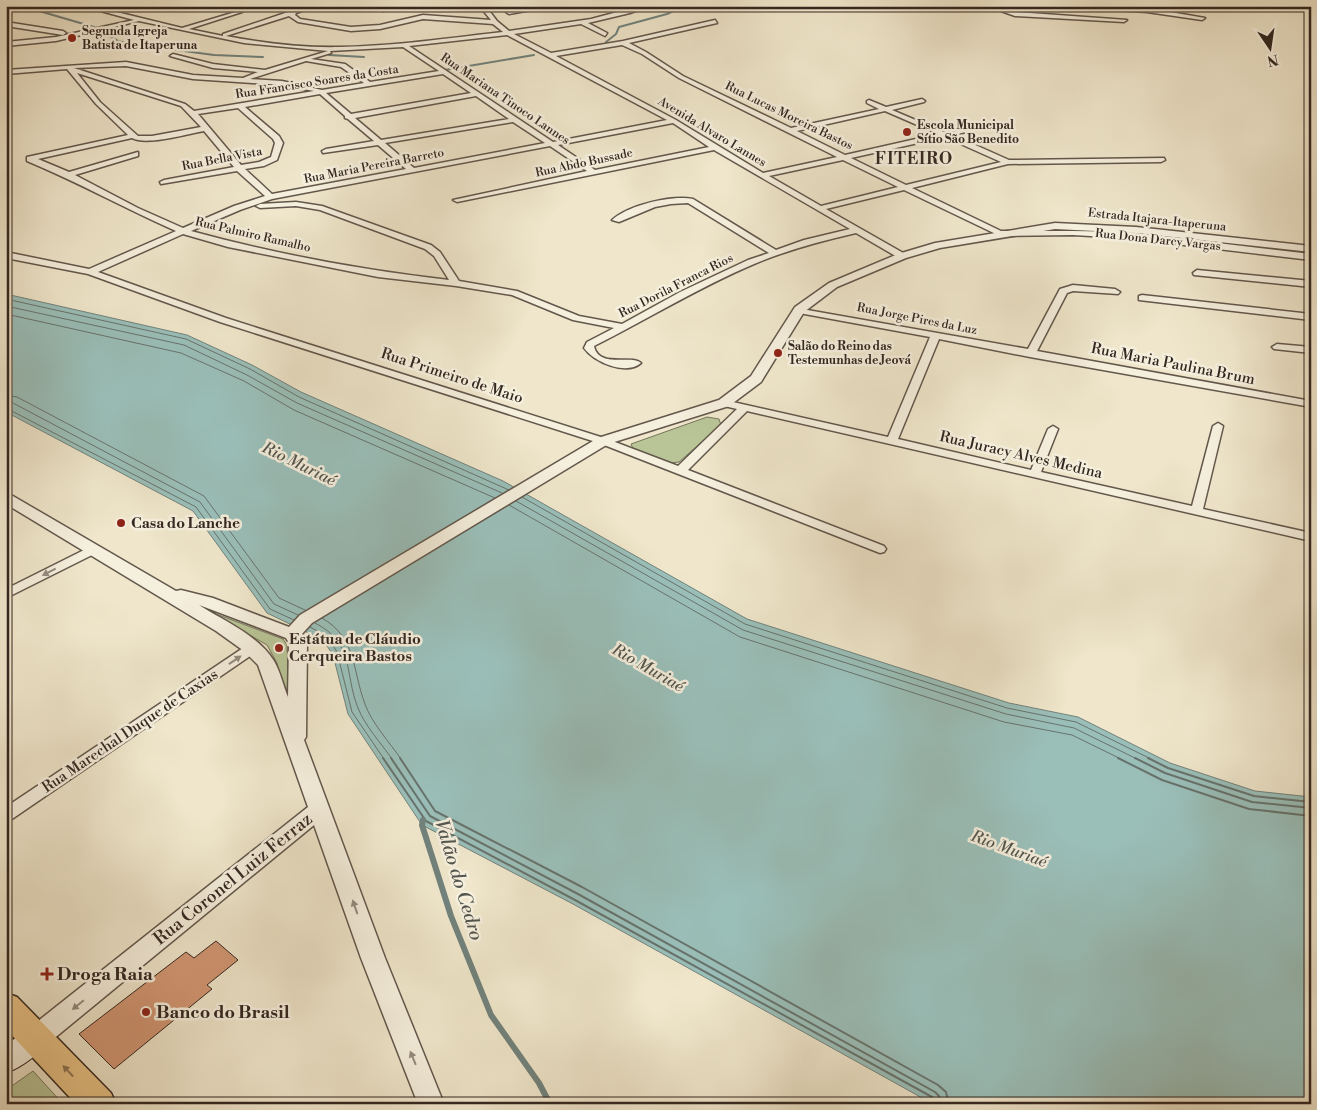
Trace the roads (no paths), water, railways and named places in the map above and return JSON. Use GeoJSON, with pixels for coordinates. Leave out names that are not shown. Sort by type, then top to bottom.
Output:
{"type":"FeatureCollection","features":[{"type":"Feature","properties":{"kind":"highway"},"geometry":{"type":"LineString","coordinates":[[6,1006],[98,1104]]}},
{"type":"Feature","properties":{"kind":"main road","name":"Rua Coronel Luiz Ferraz"},"geometry":{"type":"LineString","coordinates":[[6,1061],[37,1038]]}},
{"type":"Feature","properties":{"kind":"street"},"geometry":{"type":"LineString","coordinates":[[85,6],[182,30],[306,48],[339,49],[404,45],[582,23],[646,6]]}},
{"type":"Feature","properties":{"kind":"street"},"geometry":{"type":"LineString","coordinates":[[222,36],[295,9],[313,6]]}},
{"type":"Feature","properties":{"kind":"street"},"geometry":{"type":"LineString","coordinates":[[368,6],[383,9],[400,6]]}},
{"type":"Feature","properties":{"kind":"street"},"geometry":{"type":"LineString","coordinates":[[447,6],[517,6]]}},
{"type":"Feature","properties":{"kind":"street"},"geometry":{"type":"LineString","coordinates":[[489,14],[551,6]]}},
{"type":"Feature","properties":{"kind":"street"},"geometry":{"type":"LineString","coordinates":[[1007,6],[1003,10],[1015,14],[1124,20]]}},
{"type":"Feature","properties":{"kind":"street"},"geometry":{"type":"LineString","coordinates":[[1048,6],[1147,10],[1202,18]]}},
{"type":"Feature","properties":{"kind":"street","name":"Avenida Alvaro Lannes"},"geometry":{"type":"LineString","coordinates":[[484,7],[495,22],[508,33],[674,120],[715,148],[902,256]]}},
{"type":"Feature","properties":{"kind":"street"},"geometry":{"type":"LineString","coordinates":[[295,9],[293,18],[298,20],[351,29],[380,27],[423,17],[495,22]]}},
{"type":"Feature","properties":{"kind":"street"},"geometry":{"type":"LineString","coordinates":[[182,30],[240,11]]}},
{"type":"Feature","properties":{"kind":"street"},"geometry":{"type":"LineString","coordinates":[[6,44],[73,35],[138,20]]}},
{"type":"Feature","properties":{"kind":"street"},"geometry":{"type":"LineString","coordinates":[[552,55],[623,43],[715,22]]}},
{"type":"Feature","properties":{"kind":"street"},"geometry":{"type":"LineString","coordinates":[[582,23],[605,34]]}},
{"type":"Feature","properties":{"kind":"street"},"geometry":{"type":"LineString","coordinates":[[6,24],[73,35]]}},
{"type":"Feature","properties":{"kind":"street","name":"Rua Lucas Moreira Bastos"},"geometry":{"type":"LineString","coordinates":[[623,43],[644,53],[681,76],[1000,234]]}},
{"type":"Feature","properties":{"kind":"street","name":"Rua Mariana Tinoco Lannes"},"geometry":{"type":"LineString","coordinates":[[404,45],[593,172]]}},
{"type":"Feature","properties":{"kind":"street"},"geometry":{"type":"LineString","coordinates":[[241,80],[339,49]]}},
{"type":"Feature","properties":{"kind":"street"},"geometry":{"type":"LineString","coordinates":[[173,56],[213,66],[265,71]]}},
{"type":"Feature","properties":{"kind":"street"},"geometry":{"type":"LineString","coordinates":[[302,60],[343,65],[370,85]]}},
{"type":"Feature","properties":{"kind":"street"},"geometry":{"type":"LineString","coordinates":[[6,72],[126,64],[179,76],[282,83],[312,88],[321,92],[347,117],[413,171]]}},
{"type":"Feature","properties":{"kind":"street"},"geometry":{"type":"LineString","coordinates":[[71,69],[99,77],[135,92],[174,102],[193,113],[239,168],[270,197]]}},
{"type":"Feature","properties":{"kind":"street"},"geometry":{"type":"LineString","coordinates":[[71,69],[98,103],[132,136],[152,138],[207,128]]}},
{"type":"Feature","properties":{"kind":"street","name":"Rua Francisco Soares da Costa"},"geometry":{"type":"LineString","coordinates":[[193,113],[444,72]]}},
{"type":"Feature","properties":{"kind":"street"},"geometry":{"type":"LineString","coordinates":[[347,117],[476,94]]}},
{"type":"Feature","properties":{"kind":"street"},"geometry":{"type":"LineString","coordinates":[[793,130],[922,101]]}},
{"type":"Feature","properties":{"kind":"street"},"geometry":{"type":"LineString","coordinates":[[869,102],[1008,162]]}},
{"type":"Feature","properties":{"kind":"street","name":"Rua Bella Vista"},"geometry":{"type":"LineString","coordinates":[[164,182],[270,161],[277,155],[279,143],[240,106]]}},
{"type":"Feature","properties":{"kind":"street"},"geometry":{"type":"LineString","coordinates":[[326,152],[513,120]]}},
{"type":"Feature","properties":{"kind":"street","name":"Rua Maria Pereira Barreto"},"geometry":{"type":"LineString","coordinates":[[90,272],[237,208],[270,197],[552,145],[674,120]]}},
{"type":"Feature","properties":{"kind":"street"},"geometry":{"type":"LineString","coordinates":[[762,176],[977,128]]}},
{"type":"Feature","properties":{"kind":"street","name":"Rua Palmiro Ramalho"},"geometry":{"type":"LineString","coordinates":[[132,136],[30,159],[69,175],[135,210],[184,232],[253,250],[378,274],[456,283],[514,293],[576,318],[621,327]]}},
{"type":"Feature","properties":{"kind":"street","name":"Rua Abdo Bussade"},"geometry":{"type":"LineString","coordinates":[[457,200],[715,148]]}},
{"type":"Feature","properties":{"kind":"street"},"geometry":{"type":"LineString","coordinates":[[69,175],[135,154]]}},
{"type":"Feature","properties":{"kind":"street"},"geometry":{"type":"LineString","coordinates":[[821,208],[1008,162],[1161,160]]}},
{"type":"Feature","properties":{"kind":"street"},"geometry":{"type":"LineString","coordinates":[[616,220],[651,206],[676,201],[690,201],[775,253]]}},
{"type":"Feature","properties":{"kind":"street"},"geometry":{"type":"LineString","coordinates":[[237,208],[296,204],[322,208],[346,215],[428,247],[437,254],[456,283]]}},
{"type":"Feature","properties":{"kind":"street","name":"Estrada Itajara-Itaperuna"},"geometry":{"type":"LineString","coordinates":[[1000,234],[1055,226],[1094,226],[1259,246],[1311,249]]}},
{"type":"Feature","properties":{"kind":"street","name":"Rua Dorila Franca Rios"},"geometry":{"type":"LineString","coordinates":[[636,363],[617,365],[606,362],[593,354],[589,348],[590,344],[621,327],[645,317],[706,282],[775,253],[807,242],[858,230]]}},
{"type":"Feature","properties":{"kind":"street","name":"Rua Dona Darcy Vargas"},"geometry":{"type":"LineString","coordinates":[[292,634],[306,619],[604,441],[724,403],[756,379],[800,310],[833,285],[902,256],[939,245],[1000,234],[1073,232],[1124,235],[1311,257]]}},
{"type":"Feature","properties":{"kind":"street","name":"Rua Primeiro de Maio"},"geometry":{"type":"LineString","coordinates":[[6,255],[90,272],[223,320],[604,441],[880,549]]}},
{"type":"Feature","properties":{"kind":"street"},"geometry":{"type":"LineString","coordinates":[[1197,273],[1311,284]]}},
{"type":"Feature","properties":{"kind":"street"},"geometry":{"type":"LineString","coordinates":[[1030,354],[1063,291],[1073,288],[1115,292]]}},
{"type":"Feature","properties":{"kind":"street"},"geometry":{"type":"LineString","coordinates":[[1142,298],[1311,317]]}},
{"type":"Feature","properties":{"kind":"street","name":"Rua Jorge Pires da Luz"},"geometry":{"type":"LineString","coordinates":[[800,310],[1030,354]]}},
{"type":"Feature","properties":{"kind":"street"},"geometry":{"type":"LineString","coordinates":[[892,441],[935,336]]}},
{"type":"Feature","properties":{"kind":"street"},"geometry":{"type":"LineString","coordinates":[[1277,347],[1311,350]]}},
{"type":"Feature","properties":{"kind":"street","name":"Rua Maria Paulina Brum"},"geometry":{"type":"LineString","coordinates":[[1030,354],[1311,404]]}},
{"type":"Feature","properties":{"kind":"street","name":"Rua Juracy Alves Medina"},"geometry":{"type":"LineString","coordinates":[[724,403],[1311,537]]}},
{"type":"Feature","properties":{"kind":"street"},"geometry":{"type":"LineString","coordinates":[[680,471],[745,407]]}},
{"type":"Feature","properties":{"kind":"street"},"geometry":{"type":"LineString","coordinates":[[1197,510],[1218,426]]}},
{"type":"Feature","properties":{"kind":"street"},"geometry":{"type":"LineString","coordinates":[[1035,474],[1053,429]]}},
{"type":"Feature","properties":{"kind":"street"},"geometry":{"type":"LineString","coordinates":[[6,497],[254,647],[266,663],[373,958],[431,1104]]}},
{"type":"Feature","properties":{"kind":"street"},"geometry":{"type":"LineString","coordinates":[[6,594],[92,550]]}},
{"type":"Feature","properties":{"kind":"street"},"geometry":{"type":"LineString","coordinates":[[164,591],[207,602],[292,634],[298,642],[295,744]]}},
{"type":"Feature","properties":{"kind":"street","name":"Rua Marechal Duque de Caxias"},"geometry":{"type":"LineString","coordinates":[[6,814],[254,647]]}},
{"type":"Feature","properties":{"kind":"street","name":"Rua Coronel Luiz Ferraz"},"geometry":{"type":"LineString","coordinates":[[37,1038],[320,809]]}},
{"type":"Feature","properties":{"kind":"water","name":"Rio Muriaé"},"geometry":{"type":"Polygon","coordinates":[[[6,294],[187,335],[252,365],[301,392],[503,481],[747,619],[1009,703],[1078,717],[1170,763],[1255,791],[1311,797],[1311,1104],[933,1104],[573,904],[422,825],[348,714],[333,655],[323,640],[267,613],[193,511],[6,412],[6,294]]]}},
{"type":"Feature","properties":{"kind":"waterway"},"geometry":{"type":"LineString","coordinates":[[22,6],[94,27]]}},
{"type":"Feature","properties":{"kind":"waterway"},"geometry":{"type":"LineString","coordinates":[[606,42],[616,34],[619,27],[667,14],[684,6]]}},
{"type":"Feature","properties":{"kind":"waterway"},"geometry":{"type":"LineString","coordinates":[[98,30],[118,41],[131,44],[214,55],[263,57]]}},
{"type":"Feature","properties":{"kind":"waterway"},"geometry":{"type":"LineString","coordinates":[[329,55],[364,57]]}},
{"type":"Feature","properties":{"kind":"waterway"},"geometry":{"type":"LineString","coordinates":[[445,70],[534,55]]}},
{"type":"Feature","properties":{"kind":"waterway","name":"Valão do Cedro"},"geometry":{"type":"LineString","coordinates":[[423,820],[422,825],[451,916],[491,1015],[539,1083],[550,1104]]}},
{"type":"Feature","properties":{"kind":"place","name":"Segunda Igreja Batista de Itaperuna"},"geometry":{"type":"Point","coordinates":[72,38]}},
{"type":"Feature","properties":{"kind":"place","name":"Escola Municipal Sítio São Benedito"},"geometry":{"type":"Point","coordinates":[907,132]}},
{"type":"Feature","properties":{"kind":"place","name":"Salão do Reino das Testemunhas de Jeová"},"geometry":{"type":"Point","coordinates":[778,353]}},
{"type":"Feature","properties":{"kind":"place","name":"Casa do Lanche"},"geometry":{"type":"Point","coordinates":[121,523]}},
{"type":"Feature","properties":{"kind":"place","name":"Estátua de Cláudio Cerqueira Bastos"},"geometry":{"type":"Point","coordinates":[279,648]}},
{"type":"Feature","properties":{"kind":"place","name":"Droga Raia"},"geometry":{"type":"Point","coordinates":[47,974]}},
{"type":"Feature","properties":{"kind":"place","name":"Banco do Brasil"},"geometry":{"type":"Point","coordinates":[146,1012]}},
{"type":"Feature","properties":{"kind":"district","name":"FITEIRO"},"geometry":{"type":"Point","coordinates":[914,159]}}]}
